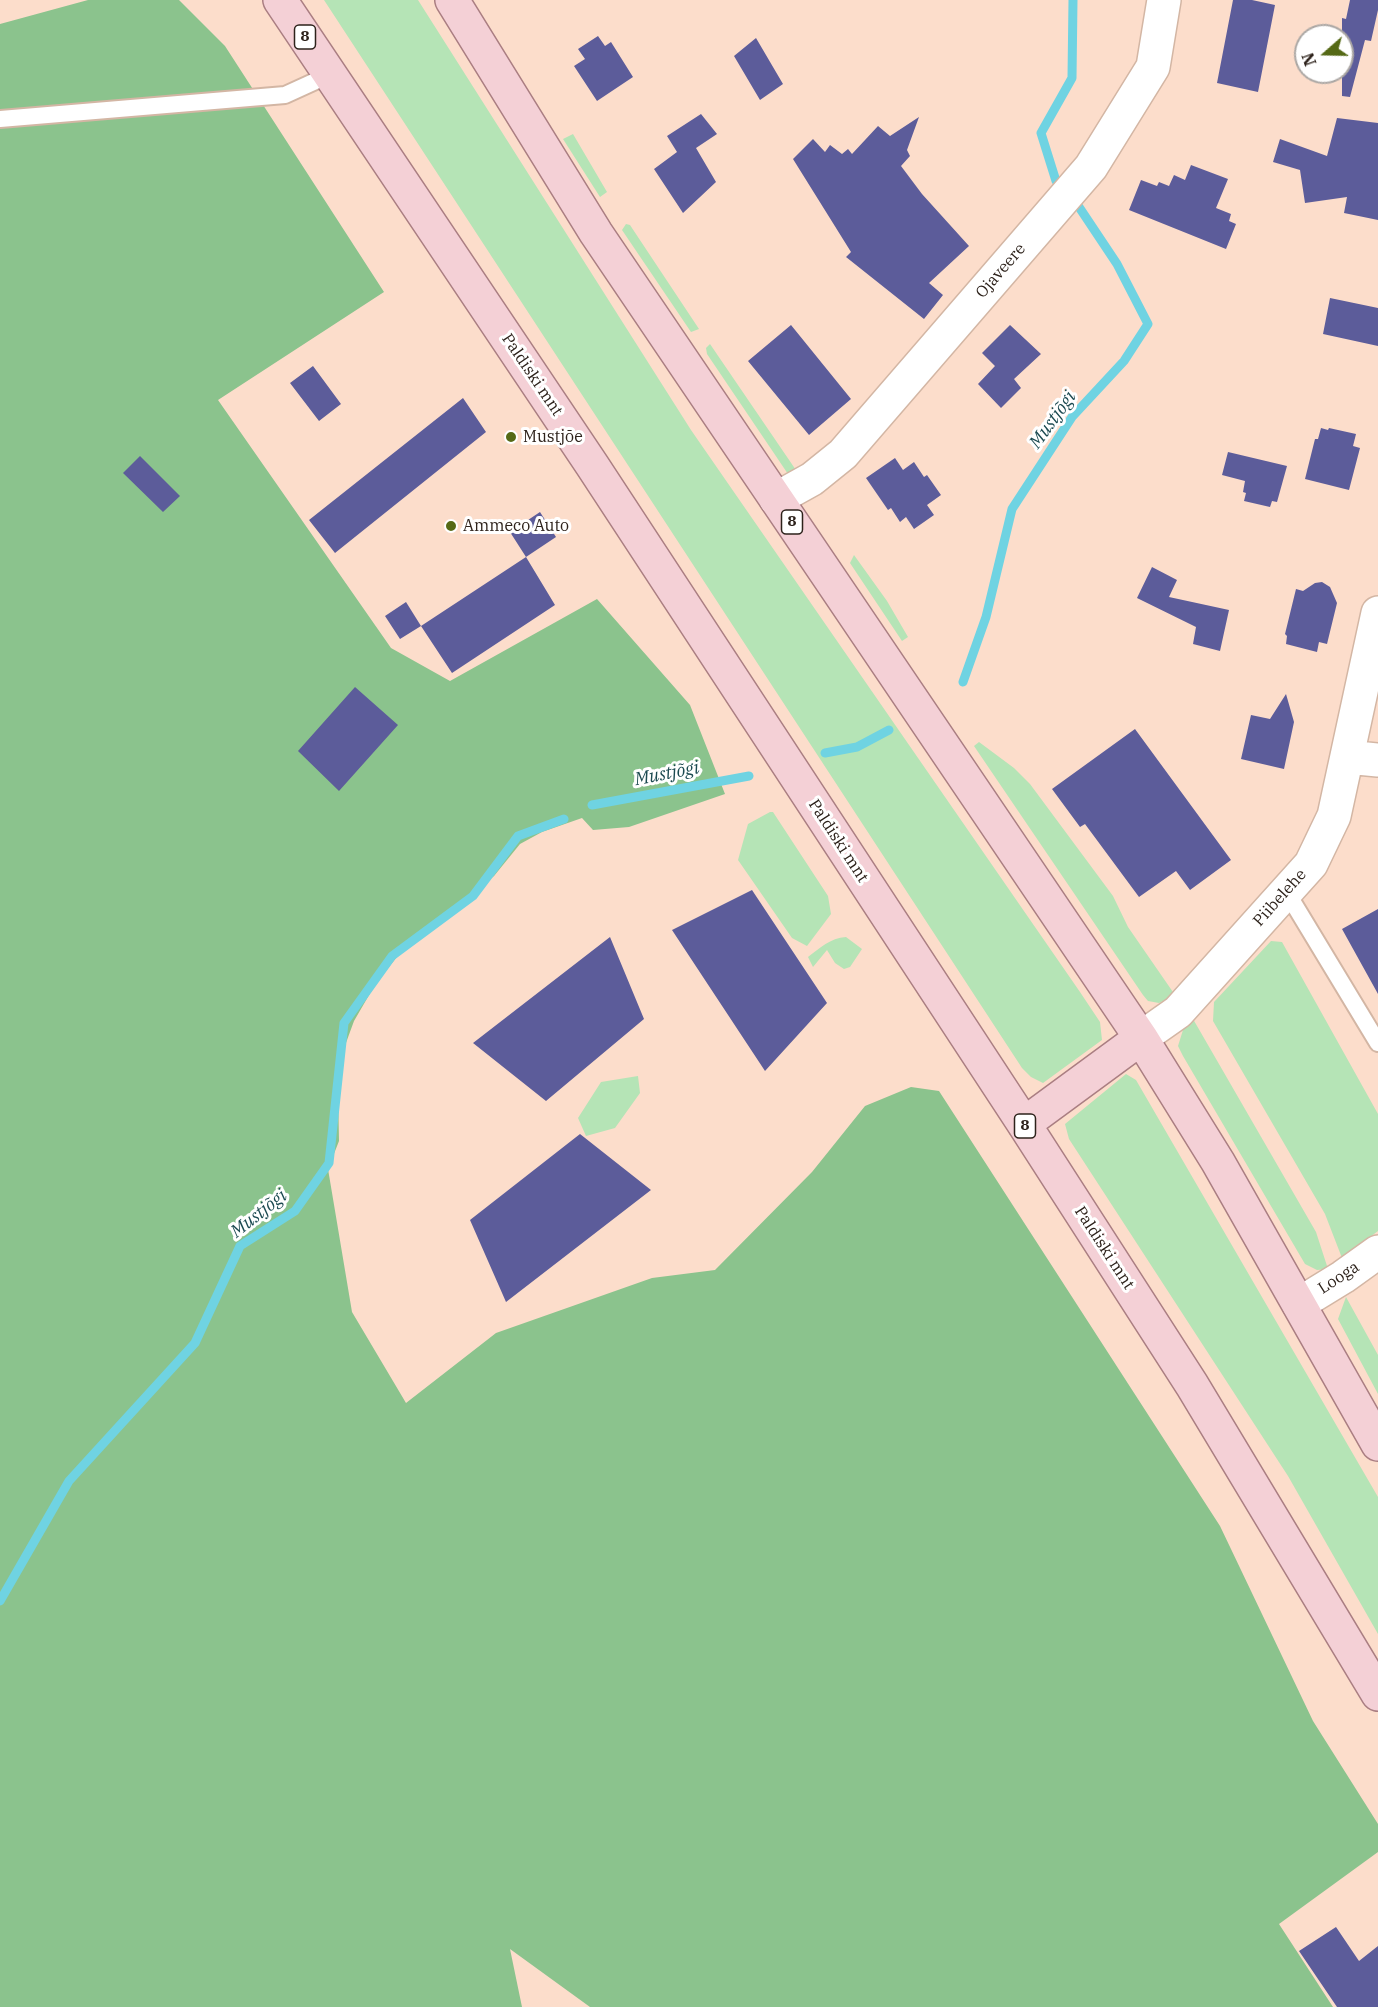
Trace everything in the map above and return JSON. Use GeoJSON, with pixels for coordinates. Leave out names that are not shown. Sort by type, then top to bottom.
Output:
{"type":"FeatureCollection","features":[{"type":"Feature","properties":{"kind":"main road","name":"Paldiski mnt"},"geometry":{"type":"LineString","coordinates":[[280,0],[592,465],[1024,1124],[1191,1385],[1378,1694]]}},
{"type":"Feature","properties":{"kind":"main road","name":"8"},"geometry":{"type":"LineString","coordinates":[[452,0],[596,232],[1141,1038],[1218,1162],[1378,1444]]}},
{"type":"Feature","properties":{"kind":"main road"},"geometry":{"type":"LineString","coordinates":[[1024,1124],[1141,1038]]}},
{"type":"Feature","properties":{"kind":"street","name":"Ojaveere"},"geometry":{"type":"LineString","coordinates":[[776,499],[812,479],[843,454],[1091,167],[1153,67],[1164,0]]}},
{"type":"Feature","properties":{"kind":"street","name":"Piibelehe"},"geometry":{"type":"LineString","coordinates":[[1141,1038],[1178,1012],[1311,864],[1363,759],[1378,613]]}},
{"type":"Feature","properties":{"kind":"street","name":"Looga"},"geometry":{"type":"LineString","coordinates":[[1299,1304],[1378,1252]]}},
{"type":"Feature","properties":{"kind":"lane"},"geometry":{"type":"LineString","coordinates":[[0,119],[285,95],[331,74]]}},
{"type":"Feature","properties":{"kind":"lane"},"geometry":{"type":"LineString","coordinates":[[1286,891],[1378,1043]]}},
{"type":"Feature","properties":{"kind":"green space"},"geometry":{"type":"Polygon","coordinates":[[[88,0],[179,0],[225,46],[384,292],[218,400],[391,648],[450,681],[597,599],[690,705],[725,794],[629,827],[593,830],[582,818],[542,832],[520,844],[494,876],[401,952],[376,983],[354,1021],[343,1051],[338,1089],[339,1141],[328,1169],[352,1312],[406,1403],[496,1333],[652,1278],[715,1270],[812,1172],[865,1106],[911,1087],[939,1091],[1220,1526],[1313,1721],[1378,1824],[1378,1852],[1279,1924],[1333,2007],[590,2007],[510,1949],[522,2007],[0,2007],[0,24],[88,0]]]}},
{"type":"Feature","properties":{"kind":"green space"},"geometry":{"type":"Polygon","coordinates":[[[324,0],[418,0],[691,430],[1100,1022],[1102,1040],[1043,1083],[1031,1077],[1022,1068],[324,0]]]}},
{"type":"Feature","properties":{"kind":"green space"},"geometry":{"type":"Polygon","coordinates":[[[573,134],[607,192],[600,197],[563,139],[573,134]]]}},
{"type":"Feature","properties":{"kind":"green space"},"geometry":{"type":"Polygon","coordinates":[[[626,224],[630,225],[699,329],[691,332],[622,230],[626,224]]]}},
{"type":"Feature","properties":{"kind":"green space"},"geometry":{"type":"Polygon","coordinates":[[[710,344],[800,476],[790,477],[707,354],[706,348],[710,344]]]}},
{"type":"Feature","properties":{"kind":"green space"},"geometry":{"type":"Polygon","coordinates":[[[854,555],[887,601],[908,637],[902,641],[850,563],[854,555]]]}},
{"type":"Feature","properties":{"kind":"green space"},"geometry":{"type":"Polygon","coordinates":[[[979,742],[1014,768],[1030,784],[1113,896],[1128,927],[1175,995],[1159,1003],[1148,1001],[1143,995],[974,746],[979,742]]]}},
{"type":"Feature","properties":{"kind":"green space"},"geometry":{"type":"Polygon","coordinates":[[[773,812],[828,896],[831,914],[807,946],[792,938],[738,860],[748,824],[773,812]]]}},
{"type":"Feature","properties":{"kind":"green space"},"geometry":{"type":"Polygon","coordinates":[[[846,937],[862,949],[850,967],[844,969],[835,963],[827,950],[813,967],[808,957],[830,941],[846,937]]]}},
{"type":"Feature","properties":{"kind":"green space"},"geometry":{"type":"Polygon","coordinates":[[[1271,941],[1282,942],[1378,1114],[1378,1231],[1342,1258],[1325,1214],[1213,1021],[1214,1002],[1271,941]]]}},
{"type":"Feature","properties":{"kind":"green space"},"geometry":{"type":"Polygon","coordinates":[[[1193,1019],[1316,1232],[1328,1269],[1317,1270],[1305,1264],[1183,1056],[1178,1046],[1183,1030],[1193,1019]]]}},
{"type":"Feature","properties":{"kind":"green space"},"geometry":{"type":"Polygon","coordinates":[[[1126,1074],[1136,1080],[1378,1497],[1378,1634],[1288,1476],[1069,1139],[1065,1124],[1126,1074]]]}},
{"type":"Feature","properties":{"kind":"green space"},"geometry":{"type":"Polygon","coordinates":[[[638,1076],[640,1093],[615,1128],[586,1136],[578,1118],[601,1082],[638,1076]]]}},
{"type":"Feature","properties":{"kind":"green space"},"geometry":{"type":"Polygon","coordinates":[[[1346,1297],[1378,1355],[1378,1394],[1338,1319],[1346,1297]]]}},
{"type":"Feature","properties":{"kind":"building"},"geometry":{"type":"Polygon","coordinates":[[[1233,0],[1252,0],[1275,5],[1258,92],[1217,83],[1233,0]]]}},
{"type":"Feature","properties":{"kind":"building"},"geometry":{"type":"Polygon","coordinates":[[[1350,0],[1378,0],[1371,41],[1365,40],[1354,82],[1354,24],[1342,24],[1342,18],[1346,19],[1350,0]]]}},
{"type":"Feature","properties":{"kind":"building"},"geometry":{"type":"Polygon","coordinates":[[[598,36],[605,46],[611,42],[633,77],[597,101],[574,66],[585,59],[578,49],[598,36]]]}},
{"type":"Feature","properties":{"kind":"building"},"geometry":{"type":"Polygon","coordinates":[[[756,38],[783,84],[760,100],[734,56],[756,38]]]}},
{"type":"Feature","properties":{"kind":"building"},"geometry":{"type":"Polygon","coordinates":[[[1342,84],[1353,84],[1350,97],[1342,96],[1342,84]]]}},
{"type":"Feature","properties":{"kind":"building"},"geometry":{"type":"Polygon","coordinates":[[[701,114],[717,134],[696,148],[716,182],[683,213],[654,169],[677,152],[667,136],[701,114]]]}},
{"type":"Feature","properties":{"kind":"building"},"geometry":{"type":"Polygon","coordinates":[[[919,117],[907,150],[910,156],[901,166],[922,194],[969,246],[929,283],[943,295],[924,319],[846,257],[851,252],[793,159],[813,139],[825,152],[830,145],[842,154],[848,149],[852,154],[878,126],[890,136],[919,117]]]}},
{"type":"Feature","properties":{"kind":"building"},"geometry":{"type":"Polygon","coordinates":[[[1337,118],[1378,123],[1378,220],[1344,213],[1347,197],[1305,203],[1300,170],[1273,162],[1280,139],[1327,156],[1337,118]]]}},
{"type":"Feature","properties":{"kind":"building"},"geometry":{"type":"Polygon","coordinates":[[[1191,165],[1228,179],[1216,208],[1231,214],[1229,221],[1236,224],[1226,249],[1129,210],[1141,180],[1157,186],[1159,182],[1169,186],[1174,175],[1185,180],[1191,165]]]}},
{"type":"Feature","properties":{"kind":"building"},"geometry":{"type":"Polygon","coordinates":[[[1330,298],[1378,308],[1378,346],[1323,334],[1330,298]]]}},
{"type":"Feature","properties":{"kind":"building"},"geometry":{"type":"Polygon","coordinates":[[[791,325],[851,399],[809,435],[748,361],[791,325]]]}},
{"type":"Feature","properties":{"kind":"building"},"geometry":{"type":"Polygon","coordinates":[[[1010,325],[1041,354],[1014,379],[1021,388],[1001,408],[978,384],[995,366],[982,353],[1010,325]]]}},
{"type":"Feature","properties":{"kind":"building"},"geometry":{"type":"Polygon","coordinates":[[[313,366],[341,404],[319,421],[290,383],[313,366]]]}},
{"type":"Feature","properties":{"kind":"building"},"geometry":{"type":"Polygon","coordinates":[[[463,398],[486,432],[335,553],[309,520],[463,398]]]}},
{"type":"Feature","properties":{"kind":"building"},"geometry":{"type":"Polygon","coordinates":[[[1321,428],[1356,434],[1353,446],[1360,448],[1349,490],[1305,479],[1315,439],[1318,439],[1321,428]]]}},
{"type":"Feature","properties":{"kind":"building"},"geometry":{"type":"Polygon","coordinates":[[[1228,452],[1287,466],[1277,502],[1272,501],[1270,507],[1244,501],[1245,481],[1222,475],[1228,452]]]}},
{"type":"Feature","properties":{"kind":"building"},"geometry":{"type":"Polygon","coordinates":[[[140,456],[180,496],[163,512],[123,473],[140,456]]]}},
{"type":"Feature","properties":{"kind":"building"},"geometry":{"type":"Polygon","coordinates":[[[895,458],[903,470],[914,462],[924,477],[927,475],[941,495],[927,505],[934,515],[914,529],[906,517],[900,522],[891,508],[888,510],[866,478],[895,458]]]}},
{"type":"Feature","properties":{"kind":"building"},"geometry":{"type":"Polygon","coordinates":[[[540,512],[556,537],[526,557],[510,532],[540,512]]]}},
{"type":"Feature","properties":{"kind":"building"},"geometry":{"type":"Polygon","coordinates":[[[526,557],[555,605],[452,673],[421,626],[526,557]]]}},
{"type":"Feature","properties":{"kind":"building"},"geometry":{"type":"Polygon","coordinates":[[[1152,567],[1177,580],[1169,597],[1229,610],[1220,651],[1193,644],[1196,627],[1137,598],[1152,567]]]}},
{"type":"Feature","properties":{"kind":"building"},"geometry":{"type":"Polygon","coordinates":[[[1322,582],[1330,587],[1337,603],[1327,644],[1319,642],[1317,652],[1286,644],[1285,634],[1296,589],[1303,591],[1315,583],[1322,582]]]}},
{"type":"Feature","properties":{"kind":"building"},"geometry":{"type":"Polygon","coordinates":[[[406,602],[421,626],[400,639],[385,616],[406,602]]]}},
{"type":"Feature","properties":{"kind":"building"},"geometry":{"type":"Polygon","coordinates":[[[355,687],[398,725],[339,791],[298,751],[355,687]]]}},
{"type":"Feature","properties":{"kind":"building"},"geometry":{"type":"Polygon","coordinates":[[[1286,694],[1294,722],[1284,769],[1241,759],[1251,715],[1270,719],[1286,694]]]}},
{"type":"Feature","properties":{"kind":"building"},"geometry":{"type":"Polygon","coordinates":[[[1135,729],[1231,860],[1190,890],[1176,871],[1139,897],[1085,824],[1080,827],[1052,789],[1135,729]]]}},
{"type":"Feature","properties":{"kind":"building"},"geometry":{"type":"Polygon","coordinates":[[[752,890],[827,1003],[765,1071],[672,930],[752,890]]]}},
{"type":"Feature","properties":{"kind":"building"},"geometry":{"type":"Polygon","coordinates":[[[1378,909],[1378,994],[1342,929],[1378,909]]]}},
{"type":"Feature","properties":{"kind":"building"},"geometry":{"type":"Polygon","coordinates":[[[610,937],[644,1019],[546,1101],[473,1043],[610,937]]]}},
{"type":"Feature","properties":{"kind":"building"},"geometry":{"type":"Polygon","coordinates":[[[580,1134],[651,1190],[506,1302],[470,1220],[580,1134]]]}},
{"type":"Feature","properties":{"kind":"building"},"geometry":{"type":"Polygon","coordinates":[[[1336,1927],[1359,1961],[1378,1946],[1378,2007],[1337,2007],[1299,1951],[1336,1927]]]}},
{"type":"Feature","properties":{"kind":"waterway","name":"Mustjõgi"},"geometry":{"type":"LineString","coordinates":[[1056,181],[1041,133],[1072,78],[1073,0]]}},
{"type":"Feature","properties":{"kind":"waterway","name":"Mustjõgi"},"geometry":{"type":"LineString","coordinates":[[963,682],[986,617],[1012,509],[1072,417],[1124,361],[1148,324],[1117,264],[1075,201]]}},
{"type":"Feature","properties":{"kind":"waterway","name":"Mustjõgi"},"geometry":{"type":"LineString","coordinates":[[825,753],[857,747],[889,730]]}},
{"type":"Feature","properties":{"kind":"waterway","name":"Mustjõgi"},"geometry":{"type":"LineString","coordinates":[[592,805],[749,776]]}},
{"type":"Feature","properties":{"kind":"waterway","name":"Mustjõgi"},"geometry":{"type":"LineString","coordinates":[[0,1601],[69,1481],[195,1343],[240,1246],[295,1211],[329,1163],[344,1023],[392,956],[473,896],[518,836],[564,819]]}},
{"type":"Feature","properties":{"kind":"place","name":"Mustjõe"},"geometry":{"type":"Point","coordinates":[511,437]}},
{"type":"Feature","properties":{"kind":"place","name":"Ammeco Auto"},"geometry":{"type":"Point","coordinates":[451,526]}}]}
